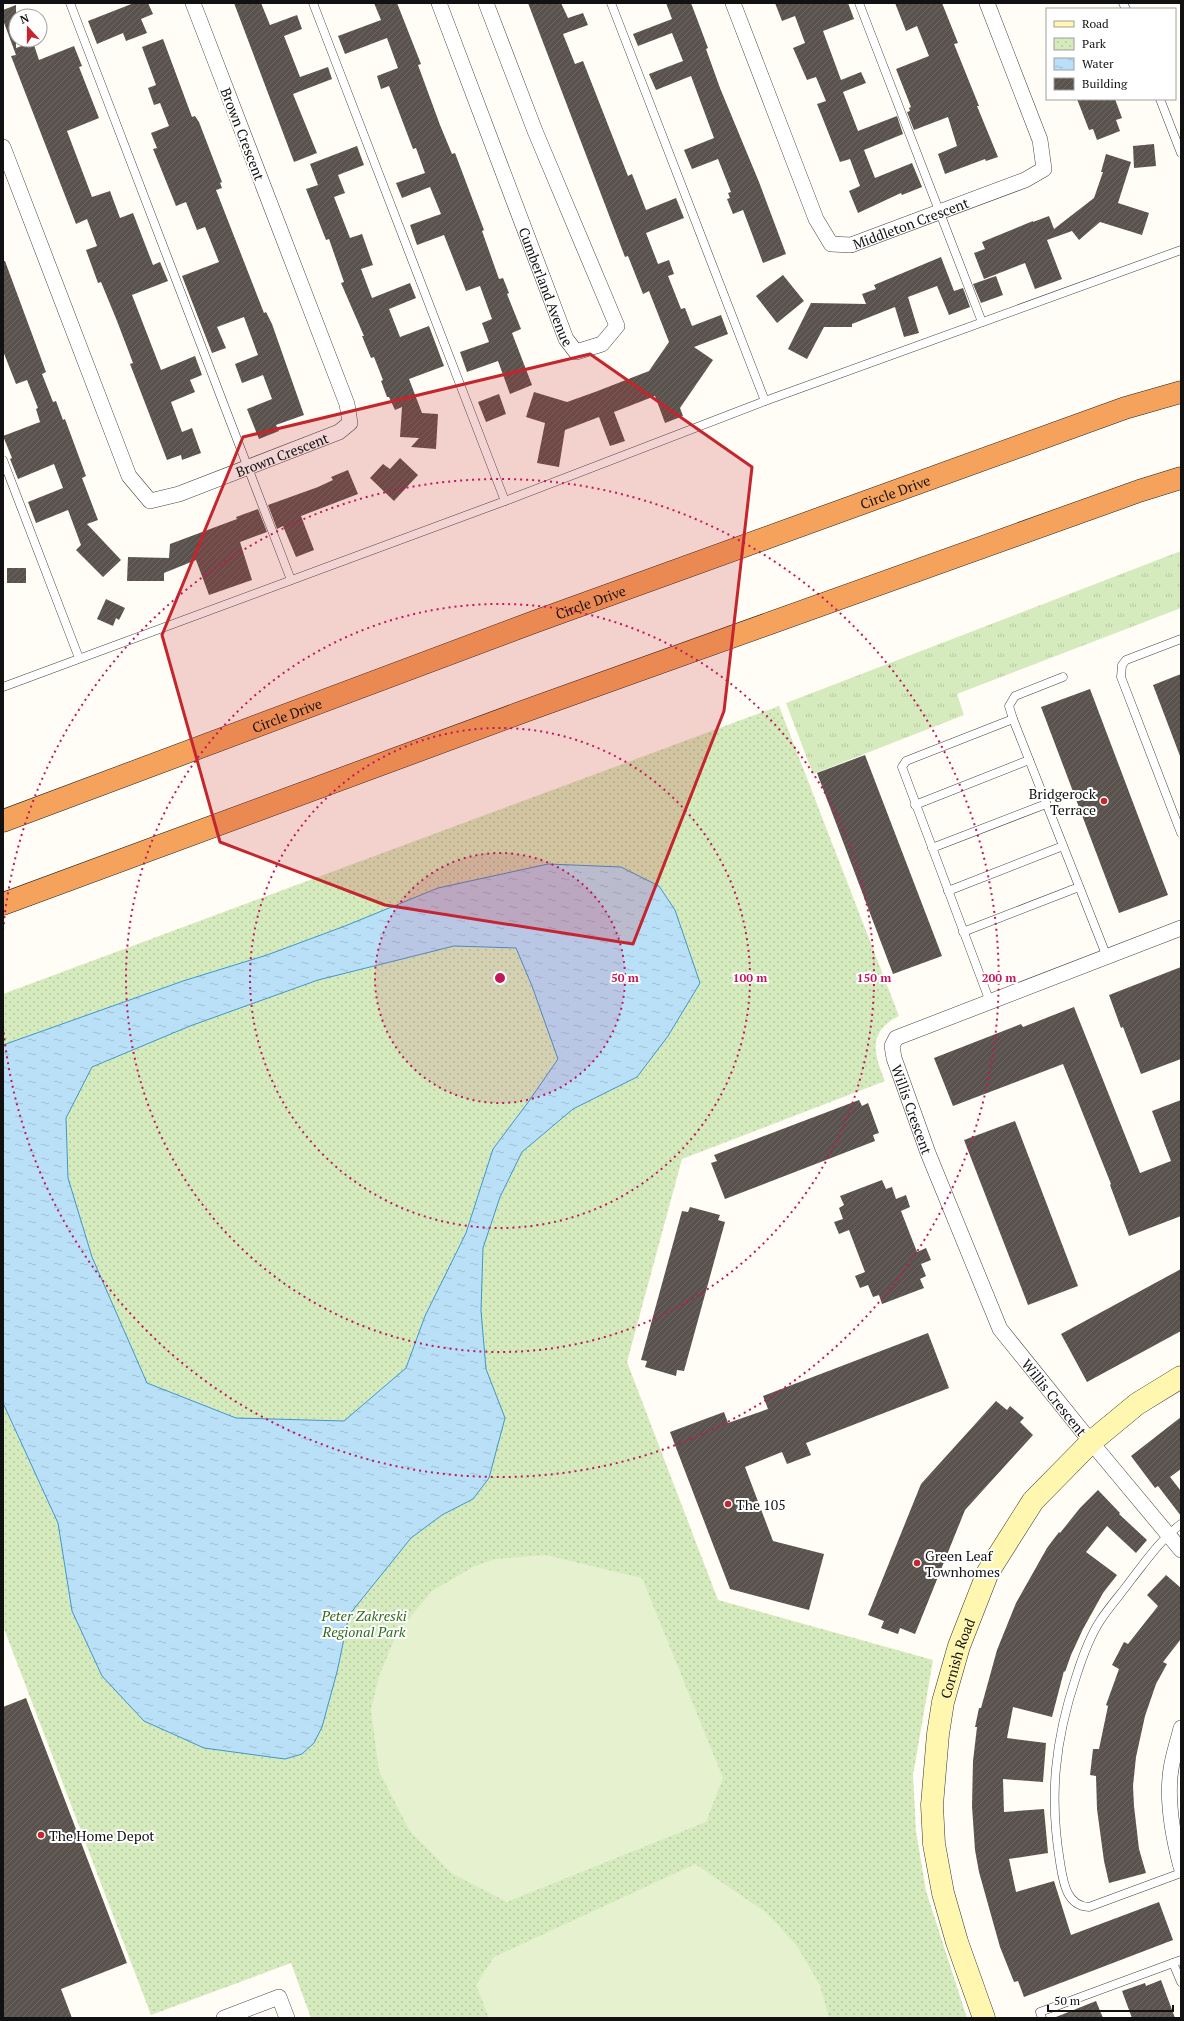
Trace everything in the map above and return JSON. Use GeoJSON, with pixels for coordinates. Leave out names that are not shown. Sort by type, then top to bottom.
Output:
{"type":"FeatureCollection","features":[{"type":"Feature","properties":{"kind":"highway","name":"Circle Drive"},"geometry":{"type":"LineString","coordinates":[[3,821],[643,582],[1125,408],[1181,392]]}},
{"type":"Feature","properties":{"kind":"highway"},"geometry":{"type":"LineString","coordinates":[[3,904],[536,707],[1139,491],[1181,478]]}},
{"type":"Feature","properties":{"kind":"street","name":"Brown Crescent"},"geometry":{"type":"LineString","coordinates":[[3,147],[129,476],[150,501],[179,494],[339,432],[350,423],[347,404],[193,3]]}},
{"type":"Feature","properties":{"kind":"street","name":"Cumberland Avenue"},"geometry":{"type":"LineString","coordinates":[[439,3],[566,339],[576,352],[602,344],[617,326],[535,131],[486,3]]}},
{"type":"Feature","properties":{"kind":"street","name":"Middleton Crescent"},"geometry":{"type":"LineString","coordinates":[[733,3],[816,219],[831,244],[851,245],[1025,180],[1044,169],[1040,140],[987,3]]}},
{"type":"Feature","properties":{"kind":"street","name":"Willis Crescent"},"geometry":{"type":"LineString","coordinates":[[1181,928],[896,1038],[892,1046],[894,1058],[928,1153],[1000,1329],[1181,1550]]}},
{"type":"Feature","properties":{"kind":"street","name":"Cornish Road"},"geometry":{"type":"LineString","coordinates":[[984,2018],[957,1942],[943,1893],[934,1844],[932,1805],[938,1734],[943,1702],[959,1646],[988,1572],[1033,1501],[1091,1442],[1137,1404],[1181,1377]]}},
{"type":"Feature","properties":{"kind":"street"},"geometry":{"type":"LineString","coordinates":[[1181,1728],[1171,1770],[1170,1799],[1172,1828],[1181,1867]]}},
{"type":"Feature","properties":{"kind":"street"},"geometry":{"type":"LineString","coordinates":[[224,2018],[279,1997],[286,2018]]}},
{"type":"Feature","properties":{"kind":"lane"},"geometry":{"type":"LineString","coordinates":[[70,3],[249,466],[291,580]]}},
{"type":"Feature","properties":{"kind":"lane"},"geometry":{"type":"LineString","coordinates":[[313,3],[505,501]]}},
{"type":"Feature","properties":{"kind":"lane"},"geometry":{"type":"LineString","coordinates":[[611,3],[765,401]]}},
{"type":"Feature","properties":{"kind":"lane"},"geometry":{"type":"LineString","coordinates":[[859,3],[982,322]]}},
{"type":"Feature","properties":{"kind":"lane"},"geometry":{"type":"LineString","coordinates":[[1160,100],[1181,154]]}},
{"type":"Feature","properties":{"kind":"lane"},"geometry":{"type":"LineString","coordinates":[[3,687],[505,501],[765,401],[1181,250]]}},
{"type":"Feature","properties":{"kind":"lane"},"geometry":{"type":"LineString","coordinates":[[3,460],[79,658]]}},
{"type":"Feature","properties":{"kind":"lane"},"geometry":{"type":"LineString","coordinates":[[1181,639],[1126,660],[1120,670],[1120,677],[1181,834]]}},
{"type":"Feature","properties":{"kind":"lane"},"geometry":{"type":"LineString","coordinates":[[1063,678],[1015,696],[1009,706],[1107,957]]}},
{"type":"Feature","properties":{"kind":"lane"},"geometry":{"type":"LineString","coordinates":[[990,1002],[902,770],[903,763],[906,761],[1013,719]]}},
{"type":"Feature","properties":{"kind":"lane"},"geometry":{"type":"LineString","coordinates":[[915,804],[1030,760]]}},
{"type":"Feature","properties":{"kind":"lane"},"geometry":{"type":"LineString","coordinates":[[932,848],[1046,804]]}},
{"type":"Feature","properties":{"kind":"lane"},"geometry":{"type":"LineString","coordinates":[[948,891],[1063,846]]}},
{"type":"Feature","properties":{"kind":"lane"},"geometry":{"type":"LineString","coordinates":[[963,932],[1079,887]]}},
{"type":"Feature","properties":{"kind":"lane"},"geometry":{"type":"LineString","coordinates":[[1181,1524],[1152,1552],[1100,1622],[1088,1644],[1062,1722],[1055,1769],[1054,1800],[1054,1822],[1061,1868],[1066,1887],[1073,1902],[1080,1906],[1089,1907],[1181,1873]]}},
{"type":"Feature","properties":{"kind":"lane"},"geometry":{"type":"LineString","coordinates":[[1042,2018],[1040,2012],[1177,1961],[1181,1982]]}},
{"type":"Feature","properties":{"kind":"highlighted area"},"geometry":{"type":"Polygon","coordinates":[[[590,354],[752,467],[724,711],[633,944],[385,905],[220,842],[162,635],[243,437],[590,354]]]}},
{"type":"Feature","properties":{"kind":"green space"},"geometry":{"type":"Polygon","coordinates":[[[1181,551],[1181,608],[957,694],[964,715],[813,774],[786,703],[1181,551]]]}},
{"type":"Feature","properties":{"kind":"green space","name":"Peter Zakreski Regional Park"},"geometry":{"type":"Polygon","coordinates":[[[779,706],[899,1016],[889,1022],[882,1029],[876,1044],[878,1062],[885,1081],[682,1159],[627,1362],[718,1600],[933,1660],[913,1775],[916,1831],[926,1891],[967,2018],[311,2018],[291,1963],[151,2015],[3,1626],[3,994],[779,706]]]}},
{"type":"Feature","properties":{"kind":"green space"},"geometry":{"type":"Polygon","coordinates":[[[545,1555],[642,1578],[723,1778],[706,1822],[507,1902],[451,1873],[409,1830],[379,1771],[371,1710],[379,1676],[397,1633],[432,1591],[473,1567],[495,1559],[545,1555]]]}},
{"type":"Feature","properties":{"kind":"green space"},"geometry":{"type":"Polygon","coordinates":[[[695,1864],[767,1913],[797,1946],[820,1985],[829,2018],[489,2018],[476,1985],[494,1957],[695,1864]]]}},
{"type":"Feature","properties":{"kind":"water"},"geometry":{"type":"Polygon","coordinates":[[[548,864],[621,867],[659,886],[675,910],[700,983],[668,1036],[637,1077],[573,1109],[522,1152],[500,1197],[483,1248],[481,1311],[486,1369],[505,1418],[489,1478],[473,1499],[442,1515],[411,1538],[349,1615],[337,1672],[322,1727],[314,1743],[302,1754],[285,1759],[204,1748],[144,1721],[102,1676],[72,1611],[58,1523],[3,1403],[3,1045],[183,981],[267,955],[345,926],[438,888],[548,864]],[[454,946],[318,980],[190,1026],[92,1067],[66,1118],[68,1178],[92,1257],[147,1383],[236,1418],[344,1421],[406,1368],[425,1316],[466,1233],[493,1149],[558,1059],[532,986],[516,948],[454,946]]]}},
{"type":"Feature","properties":{"kind":"building"},"geometry":{"type":"Polygon","coordinates":[[[134,3],[148,3],[153,14],[141,19],[147,33],[126,41],[123,33],[97,44],[88,21],[134,3]]]}},
{"type":"Feature","properties":{"kind":"building"},"geometry":{"type":"Polygon","coordinates":[[[234,3],[261,3],[270,25],[297,15],[302,29],[284,36],[300,77],[328,67],[332,79],[293,94],[317,153],[294,162],[234,3]]]}},
{"type":"Feature","properties":{"kind":"building"},"geometry":{"type":"Polygon","coordinates":[[[374,3],[397,3],[421,64],[418,65],[440,125],[452,154],[455,153],[484,230],[482,231],[499,279],[503,278],[509,293],[507,294],[521,329],[512,333],[532,385],[510,394],[498,361],[467,372],[460,352],[489,342],[482,323],[492,319],[480,286],[466,291],[444,235],[417,245],[410,225],[441,214],[430,187],[402,198],[396,183],[425,173],[416,148],[413,149],[389,86],[381,89],[377,76],[398,68],[387,38],[345,54],[338,36],[381,20],[374,3]]]}},
{"type":"Feature","properties":{"kind":"building"},"geometry":{"type":"Polygon","coordinates":[[[528,3],[561,3],[568,18],[583,13],[588,25],[563,34],[575,64],[583,61],[628,176],[632,174],[646,210],[676,198],[684,218],[646,233],[658,264],[669,260],[674,274],[668,276],[681,309],[685,308],[692,326],[721,315],[728,334],[694,347],[713,360],[680,408],[683,416],[665,423],[655,396],[614,412],[625,441],[610,446],[599,417],[565,430],[559,467],[537,463],[545,423],[526,417],[534,392],[567,402],[595,392],[649,371],[669,342],[649,291],[643,294],[628,256],[625,257],[528,3]]]}},
{"type":"Feature","properties":{"kind":"building"},"geometry":{"type":"Polygon","coordinates":[[[666,3],[691,3],[708,48],[706,49],[720,88],[759,182],[786,254],[763,263],[743,210],[733,214],[727,199],[730,198],[728,193],[731,192],[718,159],[692,169],[684,150],[714,138],[691,76],[656,90],[649,74],[683,61],[672,33],[638,46],[633,34],[672,19],[666,3]]]}},
{"type":"Feature","properties":{"kind":"building"},"geometry":{"type":"Polygon","coordinates":[[[775,3],[848,3],[854,19],[823,31],[841,80],[861,72],[866,83],[843,92],[858,131],[897,116],[903,134],[864,150],[875,178],[912,163],[922,187],[902,195],[901,193],[858,213],[849,191],[860,186],[850,159],[840,162],[817,104],[826,101],[816,77],[807,80],[793,48],[805,43],[795,16],[782,21],[775,3]]]}},
{"type":"Feature","properties":{"kind":"building"},"geometry":{"type":"Polygon","coordinates":[[[895,3],[942,3],[958,43],[954,44],[998,157],[986,161],[985,159],[945,174],[938,154],[957,146],[948,117],[914,130],[907,112],[910,111],[909,108],[911,107],[896,69],[929,56],[917,26],[906,31],[895,3]]]}},
{"type":"Feature","properties":{"kind":"building"},"geometry":{"type":"Polygon","coordinates":[[[16,5],[16,8],[8,8],[16,5]]]}},
{"type":"Feature","properties":{"kind":"building"},"geometry":{"type":"Polygon","coordinates":[[[8,8],[8,33],[3,20],[3,10],[8,8]]]}},
{"type":"Feature","properties":{"kind":"building"},"geometry":{"type":"Polygon","coordinates":[[[163,39],[192,117],[195,116],[199,122],[222,182],[220,183],[222,188],[216,190],[264,313],[266,312],[272,324],[304,415],[276,425],[279,431],[259,439],[247,409],[272,399],[263,375],[242,383],[235,364],[258,355],[244,317],[217,327],[226,348],[212,353],[182,276],[219,262],[205,227],[197,230],[186,202],[176,206],[153,149],[157,148],[151,133],[169,126],[160,103],[154,105],[148,88],[156,85],[142,47],[163,39]]]}},
{"type":"Feature","properties":{"kind":"building"},"geometry":{"type":"Polygon","coordinates":[[[74,46],[82,66],[79,67],[99,118],[67,131],[92,197],[110,191],[120,218],[133,213],[153,265],[160,262],[168,281],[132,295],[161,370],[195,356],[202,375],[190,380],[195,392],[171,402],[182,432],[192,428],[201,453],[182,460],[181,455],[167,460],[130,364],[133,363],[117,321],[101,282],[98,283],[86,250],[97,246],[87,219],[76,224],[11,56],[16,55],[13,48],[35,48],[39,60],[74,46]]]}},
{"type":"Feature","properties":{"kind":"building"},"geometry":{"type":"Polygon","coordinates":[[[1077,100],[1115,100],[1122,118],[1116,120],[1120,131],[1097,140],[1093,129],[1089,130],[1077,100]]]}},
{"type":"Feature","properties":{"kind":"building"},"geometry":{"type":"Polygon","coordinates":[[[1154,144],[1156,166],[1134,168],[1133,146],[1154,144]]]}},
{"type":"Feature","properties":{"kind":"building"},"geometry":{"type":"Polygon","coordinates":[[[357,146],[364,165],[338,175],[345,193],[334,197],[350,238],[362,234],[373,265],[361,269],[372,298],[410,283],[416,298],[389,309],[400,337],[429,326],[444,366],[409,379],[422,413],[438,414],[436,449],[411,447],[419,438],[400,437],[402,407],[395,410],[389,397],[387,397],[381,381],[383,380],[374,357],[371,358],[362,336],[364,336],[341,283],[344,282],[329,239],[326,240],[306,189],[318,185],[310,164],[357,146]]]}},
{"type":"Feature","properties":{"kind":"building"},"geometry":{"type":"Polygon","coordinates":[[[1106,154],[1131,162],[1118,203],[1149,213],[1142,235],[1100,222],[1079,240],[1072,231],[1047,240],[1062,279],[1035,289],[1025,263],[984,279],[974,253],[985,249],[982,242],[1049,216],[1054,229],[1094,198],[1103,172],[1101,172],[1106,154]]]}},
{"type":"Feature","properties":{"kind":"building"},"geometry":{"type":"Polygon","coordinates":[[[941,257],[954,291],[963,288],[970,307],[949,315],[937,286],[908,297],[919,333],[904,337],[895,307],[852,324],[852,327],[824,327],[807,359],[788,349],[811,303],[866,304],[862,294],[876,289],[874,285],[941,257]]]}},
{"type":"Feature","properties":{"kind":"building"},"geometry":{"type":"Polygon","coordinates":[[[3,261],[5,261],[46,372],[42,374],[53,402],[56,401],[63,420],[65,419],[86,476],[82,478],[98,520],[87,524],[121,560],[103,577],[76,550],[81,545],[68,510],[36,523],[28,502],[63,488],[54,464],[18,479],[10,459],[12,458],[3,436],[40,422],[36,409],[38,408],[27,380],[16,384],[3,351],[3,261]]]}},
{"type":"Feature","properties":{"kind":"building"},"geometry":{"type":"Polygon","coordinates":[[[783,275],[804,301],[777,323],[756,296],[783,275]]]}},
{"type":"Feature","properties":{"kind":"building"},"geometry":{"type":"Polygon","coordinates":[[[996,276],[1003,295],[981,303],[973,284],[996,276]]]}},
{"type":"Feature","properties":{"kind":"building"},"geometry":{"type":"Polygon","coordinates":[[[499,394],[506,414],[486,422],[478,402],[499,394]]]}},
{"type":"Feature","properties":{"kind":"building"},"geometry":{"type":"Polygon","coordinates":[[[400,458],[418,475],[394,501],[370,478],[383,464],[390,469],[400,458]]]}},
{"type":"Feature","properties":{"kind":"building"},"geometry":{"type":"Polygon","coordinates":[[[348,470],[358,494],[301,516],[314,550],[296,557],[283,526],[277,529],[268,505],[318,487],[333,480],[331,477],[348,470]]]}},
{"type":"Feature","properties":{"kind":"building"},"geometry":{"type":"Polygon","coordinates":[[[258,509],[267,532],[240,542],[252,580],[209,595],[196,560],[164,573],[164,581],[127,581],[128,557],[169,558],[170,544],[237,519],[236,517],[258,509]]]}},
{"type":"Feature","properties":{"kind":"building"},"geometry":{"type":"Polygon","coordinates":[[[7,568],[26,568],[26,583],[7,583],[7,568]]]}},
{"type":"Feature","properties":{"kind":"building"},"geometry":{"type":"Polygon","coordinates":[[[106,599],[125,608],[119,620],[116,618],[113,626],[97,619],[106,599]]]}},
{"type":"Feature","properties":{"kind":"building"},"geometry":{"type":"Polygon","coordinates":[[[1181,674],[1181,756],[1180,756],[1153,685],[1181,674]]]}},
{"type":"Feature","properties":{"kind":"building","name":"Bridgerock Terrace"},"geometry":{"type":"Polygon","coordinates":[[[1090,689],[1168,895],[1119,913],[1041,707],[1090,689]]]}},
{"type":"Feature","properties":{"kind":"building"},"geometry":{"type":"Polygon","coordinates":[[[865,755],[942,956],[893,974],[817,773],[865,755]]]}},
{"type":"Feature","properties":{"kind":"building"},"geometry":{"type":"Polygon","coordinates":[[[1181,967],[1181,1059],[1141,1074],[1123,1027],[1121,1028],[1109,995],[1181,967]]]}},
{"type":"Feature","properties":{"kind":"building"},"geometry":{"type":"Polygon","coordinates":[[[1074,1007],[1140,1173],[1171,1161],[1152,1111],[1181,1100],[1181,1216],[1129,1236],[1110,1185],[1111,1184],[1063,1064],[953,1106],[934,1058],[1021,1024],[1023,1027],[1074,1007]]]}},
{"type":"Feature","properties":{"kind":"building"},"geometry":{"type":"Polygon","coordinates":[[[859,1100],[862,1106],[868,1103],[879,1133],[873,1135],[875,1141],[725,1199],[711,1163],[717,1161],[714,1155],[859,1100]]]}},
{"type":"Feature","properties":{"kind":"building"},"geometry":{"type":"Polygon","coordinates":[[[1015,1121],[1078,1286],[1028,1305],[964,1140],[1015,1121]]]}},
{"type":"Feature","properties":{"kind":"building"},"geometry":{"type":"Polygon","coordinates":[[[882,1180],[886,1189],[892,1187],[896,1199],[906,1195],[910,1207],[901,1211],[917,1252],[926,1248],[931,1260],[921,1264],[926,1276],[920,1279],[924,1288],[882,1304],[879,1295],[873,1297],[868,1285],[860,1288],[855,1276],[865,1272],[849,1230],[839,1234],[834,1222],[843,1219],[839,1208],[844,1205],[840,1196],[882,1180]]]}},
{"type":"Feature","properties":{"kind":"building"},"geometry":{"type":"Polygon","coordinates":[[[690,1207],[720,1215],[718,1220],[725,1222],[684,1371],[677,1370],[676,1376],[645,1367],[647,1361],[641,1360],[682,1211],[688,1212],[690,1207]]]}},
{"type":"Feature","properties":{"kind":"building"},"geometry":{"type":"Polygon","coordinates":[[[1181,1269],[1181,1331],[1087,1382],[1061,1334],[1181,1269]]]}},
{"type":"Feature","properties":{"kind":"building","name":"The 105"},"geometry":{"type":"Polygon","coordinates":[[[928,1333],[949,1388],[806,1443],[811,1455],[787,1464],[782,1452],[745,1467],[773,1541],[824,1554],[809,1610],[730,1589],[670,1432],[724,1412],[728,1423],[768,1409],[763,1396],[928,1333]]]}},
{"type":"Feature","properties":{"kind":"building","name":"Green Leaf Townhomes"},"geometry":{"type":"Polygon","coordinates":[[[996,1401],[1007,1410],[1010,1406],[1024,1418],[1020,1422],[1033,1435],[965,1510],[915,1634],[900,1628],[898,1634],[881,1628],[884,1621],[868,1615],[921,1484],[996,1401]]]}},
{"type":"Feature","properties":{"kind":"building"},"geometry":{"type":"Polygon","coordinates":[[[1181,1417],[1181,1469],[1170,1477],[1181,1491],[1181,1516],[1158,1486],[1155,1488],[1131,1456],[1181,1417]]]}},
{"type":"Feature","properties":{"kind":"building"},"geometry":{"type":"Polygon","coordinates":[[[1098,1490],[1120,1513],[1119,1514],[1147,1540],[1136,1553],[1107,1526],[1086,1552],[1117,1575],[1103,1593],[1083,1629],[1071,1655],[1065,1672],[1064,1671],[1052,1717],[1013,1707],[1007,1738],[1046,1743],[1043,1782],[1003,1779],[1004,1812],[1044,1809],[1048,1853],[1009,1859],[1016,1892],[1054,1881],[1071,1935],[1159,1902],[1173,1940],[1024,1997],[1018,1981],[1014,1982],[1000,1947],[979,1872],[975,1850],[972,1806],[973,1761],[977,1727],[975,1727],[979,1708],[981,1708],[997,1650],[1016,1603],[1047,1548],[1080,1508],[1098,1490]]]}},
{"type":"Feature","properties":{"kind":"building"},"geometry":{"type":"Polygon","coordinates":[[[1166,1575],[1181,1588],[1181,1639],[1163,1662],[1167,1664],[1156,1684],[1145,1716],[1136,1757],[1133,1786],[1134,1806],[1139,1849],[1146,1873],[1109,1883],[1104,1861],[1097,1809],[1096,1776],[1090,1775],[1093,1749],[1099,1749],[1108,1706],[1106,1705],[1119,1669],[1112,1665],[1124,1642],[1128,1644],[1158,1606],[1147,1595],[1166,1575]]]}},
{"type":"Feature","properties":{"kind":"building","name":"The Home Depot"},"geometry":{"type":"Polygon","coordinates":[[[26,1698],[127,1963],[61,1989],[72,2018],[3,2018],[3,1707],[26,1698]]]}},
{"type":"Feature","properties":{"kind":"building"},"geometry":{"type":"Polygon","coordinates":[[[1161,1980],[1175,2018],[1132,2018],[1122,1991],[1145,1983],[1146,1986],[1161,1980]]]}},
{"type":"Feature","properties":{"kind":"building"},"geometry":{"type":"Polygon","coordinates":[[[1096,2001],[1103,2018],[1056,2018],[1056,2017],[1096,2001]]]}},
{"type":"Feature","properties":{"kind":"place","name":"Bridgerock Terrace"},"geometry":{"type":"Point","coordinates":[1104,801]}},
{"type":"Feature","properties":{"kind":"place","name":"The 105"},"geometry":{"type":"Point","coordinates":[728,1504]}},
{"type":"Feature","properties":{"kind":"place","name":"Green Leaf Townhomes"},"geometry":{"type":"Point","coordinates":[917,1563]}},
{"type":"Feature","properties":{"kind":"place","name":"The Home Depot"},"geometry":{"type":"Point","coordinates":[41,1835]}}]}
